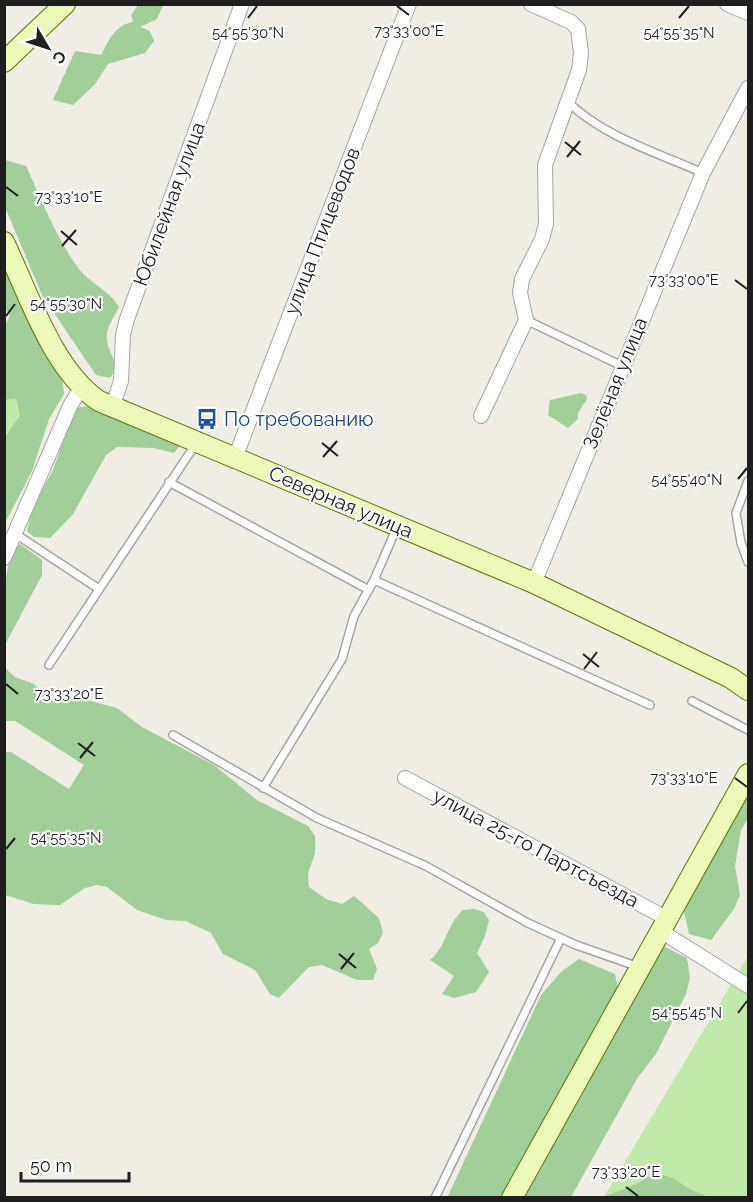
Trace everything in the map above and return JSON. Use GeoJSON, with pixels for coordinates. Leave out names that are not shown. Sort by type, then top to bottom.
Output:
{"type":"FeatureCollection","features":[{"type":"Feature","properties":{"kind":"street"},"geometry":{"type":"LineString","coordinates":[[4,62],[65,4]]}},
{"type":"Feature","properties":{"kind":"street","name":"Юбилейная улица"},"geometry":{"type":"LineString","coordinates":[[112,408],[121,381],[123,335],[127,319],[242,4]]}},
{"type":"Feature","properties":{"kind":"street","name":"улица Птицеводов"},"geometry":{"type":"LineString","coordinates":[[235,458],[409,4]]}},
{"type":"Feature","properties":{"kind":"street"},"geometry":{"type":"LineString","coordinates":[[481,416],[526,320],[520,292],[522,279],[542,239],[546,224],[545,165],[579,70],[581,53],[578,29],[571,22],[531,4]]}},
{"type":"Feature","properties":{"kind":"street"},"geometry":{"type":"LineString","coordinates":[[727,4],[748,12]]}},
{"type":"Feature","properties":{"kind":"street","name":"Зелёная улица"},"geometry":{"type":"LineString","coordinates":[[534,583],[703,173],[748,88]]}},
{"type":"Feature","properties":{"kind":"street","name":"Северная улица"},"geometry":{"type":"LineString","coordinates":[[4,242],[66,368],[81,389],[112,408],[534,583],[731,678],[748,690]]}},
{"type":"Feature","properties":{"kind":"street"},"geometry":{"type":"LineString","coordinates":[[4,558],[71,404],[81,389]]}},
{"type":"Feature","properties":{"kind":"street"},"geometry":{"type":"LineString","coordinates":[[512,1197],[748,774]]}},
{"type":"Feature","properties":{"kind":"street","name":"улица 25-го Партсъезда"},"geometry":{"type":"LineString","coordinates":[[405,778],[663,924],[748,986]]}},
{"type":"Feature","properties":{"kind":"lane"},"geometry":{"type":"LineString","coordinates":[[568,102],[582,116],[605,130],[703,173]]}},
{"type":"Feature","properties":{"kind":"lane"},"geometry":{"type":"LineString","coordinates":[[526,320],[622,366]]}},
{"type":"Feature","properties":{"kind":"lane"},"geometry":{"type":"LineString","coordinates":[[50,665],[169,482],[197,443]]}},
{"type":"Feature","properties":{"kind":"lane"},"geometry":{"type":"LineString","coordinates":[[748,481],[736,513],[741,543],[748,562]]}},
{"type":"Feature","properties":{"kind":"lane"},"geometry":{"type":"LineString","coordinates":[[169,482],[369,590]]}},
{"type":"Feature","properties":{"kind":"lane"},"geometry":{"type":"LineString","coordinates":[[263,788],[342,659],[354,616],[374,580],[398,525]]}},
{"type":"Feature","properties":{"kind":"lane"},"geometry":{"type":"LineString","coordinates":[[14,533],[99,589]]}},
{"type":"Feature","properties":{"kind":"lane"},"geometry":{"type":"LineString","coordinates":[[374,580],[650,705]]}},
{"type":"Feature","properties":{"kind":"lane"},"geometry":{"type":"LineString","coordinates":[[692,701],[748,730]]}},
{"type":"Feature","properties":{"kind":"lane"},"geometry":{"type":"LineString","coordinates":[[174,735],[317,818],[426,866],[473,894],[561,938],[639,967]]}},
{"type":"Feature","properties":{"kind":"lane"},"geometry":{"type":"LineString","coordinates":[[435,1197],[561,938]]}},
{"type":"Feature","properties":{"kind":"green space"},"geometry":{"type":"Polygon","coordinates":[[[138,5],[163,5],[157,19],[140,27],[150,31],[154,41],[145,53],[108,64],[95,84],[73,105],[53,100],[75,51],[101,55],[117,30],[133,22],[131,15],[138,5]]]}},
{"type":"Feature","properties":{"kind":"green space"},"geometry":{"type":"Polygon","coordinates":[[[5,160],[26,166],[63,245],[79,269],[119,307],[107,334],[108,346],[115,367],[110,378],[96,375],[42,295],[5,207],[5,160]]]}},
{"type":"Feature","properties":{"kind":"green space"},"geometry":{"type":"Polygon","coordinates":[[[4,258],[62,376],[64,394],[49,419],[32,471],[5,523],[5,437],[20,415],[16,399],[5,400],[5,325],[10,316],[5,308],[4,258]]]}},
{"type":"Feature","properties":{"kind":"green space"},"geometry":{"type":"Polygon","coordinates":[[[581,393],[586,395],[587,399],[578,413],[578,419],[568,428],[548,415],[550,400],[581,393]]]}},
{"type":"Feature","properties":{"kind":"green space"},"geometry":{"type":"Polygon","coordinates":[[[16,399],[20,415],[5,437],[5,400],[16,399]]]}},
{"type":"Feature","properties":{"kind":"green space"},"geometry":{"type":"Polygon","coordinates":[[[94,405],[169,437],[180,446],[174,453],[154,448],[117,447],[106,455],[73,514],[50,538],[34,537],[27,531],[32,508],[53,470],[75,408],[94,405]]]}},
{"type":"Feature","properties":{"kind":"green space"},"geometry":{"type":"Polygon","coordinates":[[[20,544],[42,560],[42,575],[5,645],[6,576],[9,563],[20,544]]]}},
{"type":"Feature","properties":{"kind":"green space"},"geometry":{"type":"Polygon","coordinates":[[[4,667],[15,677],[34,684],[52,701],[64,702],[75,697],[117,708],[142,727],[214,765],[257,800],[308,826],[315,836],[315,853],[308,873],[309,887],[326,899],[342,904],[354,896],[379,918],[383,933],[378,943],[369,949],[377,969],[373,980],[357,980],[322,965],[309,967],[279,998],[270,994],[255,970],[223,954],[211,933],[186,921],[166,920],[137,910],[107,887],[97,885],[85,888],[60,905],[34,904],[5,895],[5,752],[11,752],[69,789],[84,765],[15,721],[5,721],[4,667]]]}},
{"type":"Feature","properties":{"kind":"green space"},"geometry":{"type":"Polygon","coordinates":[[[748,785],[748,819],[741,830],[735,866],[740,895],[734,909],[711,940],[689,934],[683,908],[748,785]]]}},
{"type":"Feature","properties":{"kind":"green space"},"geometry":{"type":"Polygon","coordinates":[[[474,909],[484,912],[489,920],[477,953],[489,972],[476,992],[454,998],[442,994],[454,976],[430,960],[440,948],[457,916],[463,910],[474,909]]]}},
{"type":"Feature","properties":{"kind":"green space"},"geometry":{"type":"Polygon","coordinates":[[[665,947],[687,958],[690,978],[686,994],[656,1054],[638,1077],[571,1197],[517,1198],[653,952],[665,947]]]}},
{"type":"Feature","properties":{"kind":"green space"},"geometry":{"type":"Polygon","coordinates":[[[748,956],[748,1197],[604,1197],[748,956]]]}},
{"type":"Feature","properties":{"kind":"green space"},"geometry":{"type":"Polygon","coordinates":[[[579,959],[615,974],[618,989],[502,1197],[447,1198],[541,995],[562,971],[579,959]]]}},
{"type":"Feature","properties":{"kind":"green space"},"geometry":{"type":"Polygon","coordinates":[[[655,1173],[673,1178],[691,1190],[709,1197],[603,1197],[637,1184],[655,1173]]]}},
{"type":"Feature","properties":{"kind":"place","name":"По требованию"},"geometry":{"type":"Point","coordinates":[207,419]}}]}
